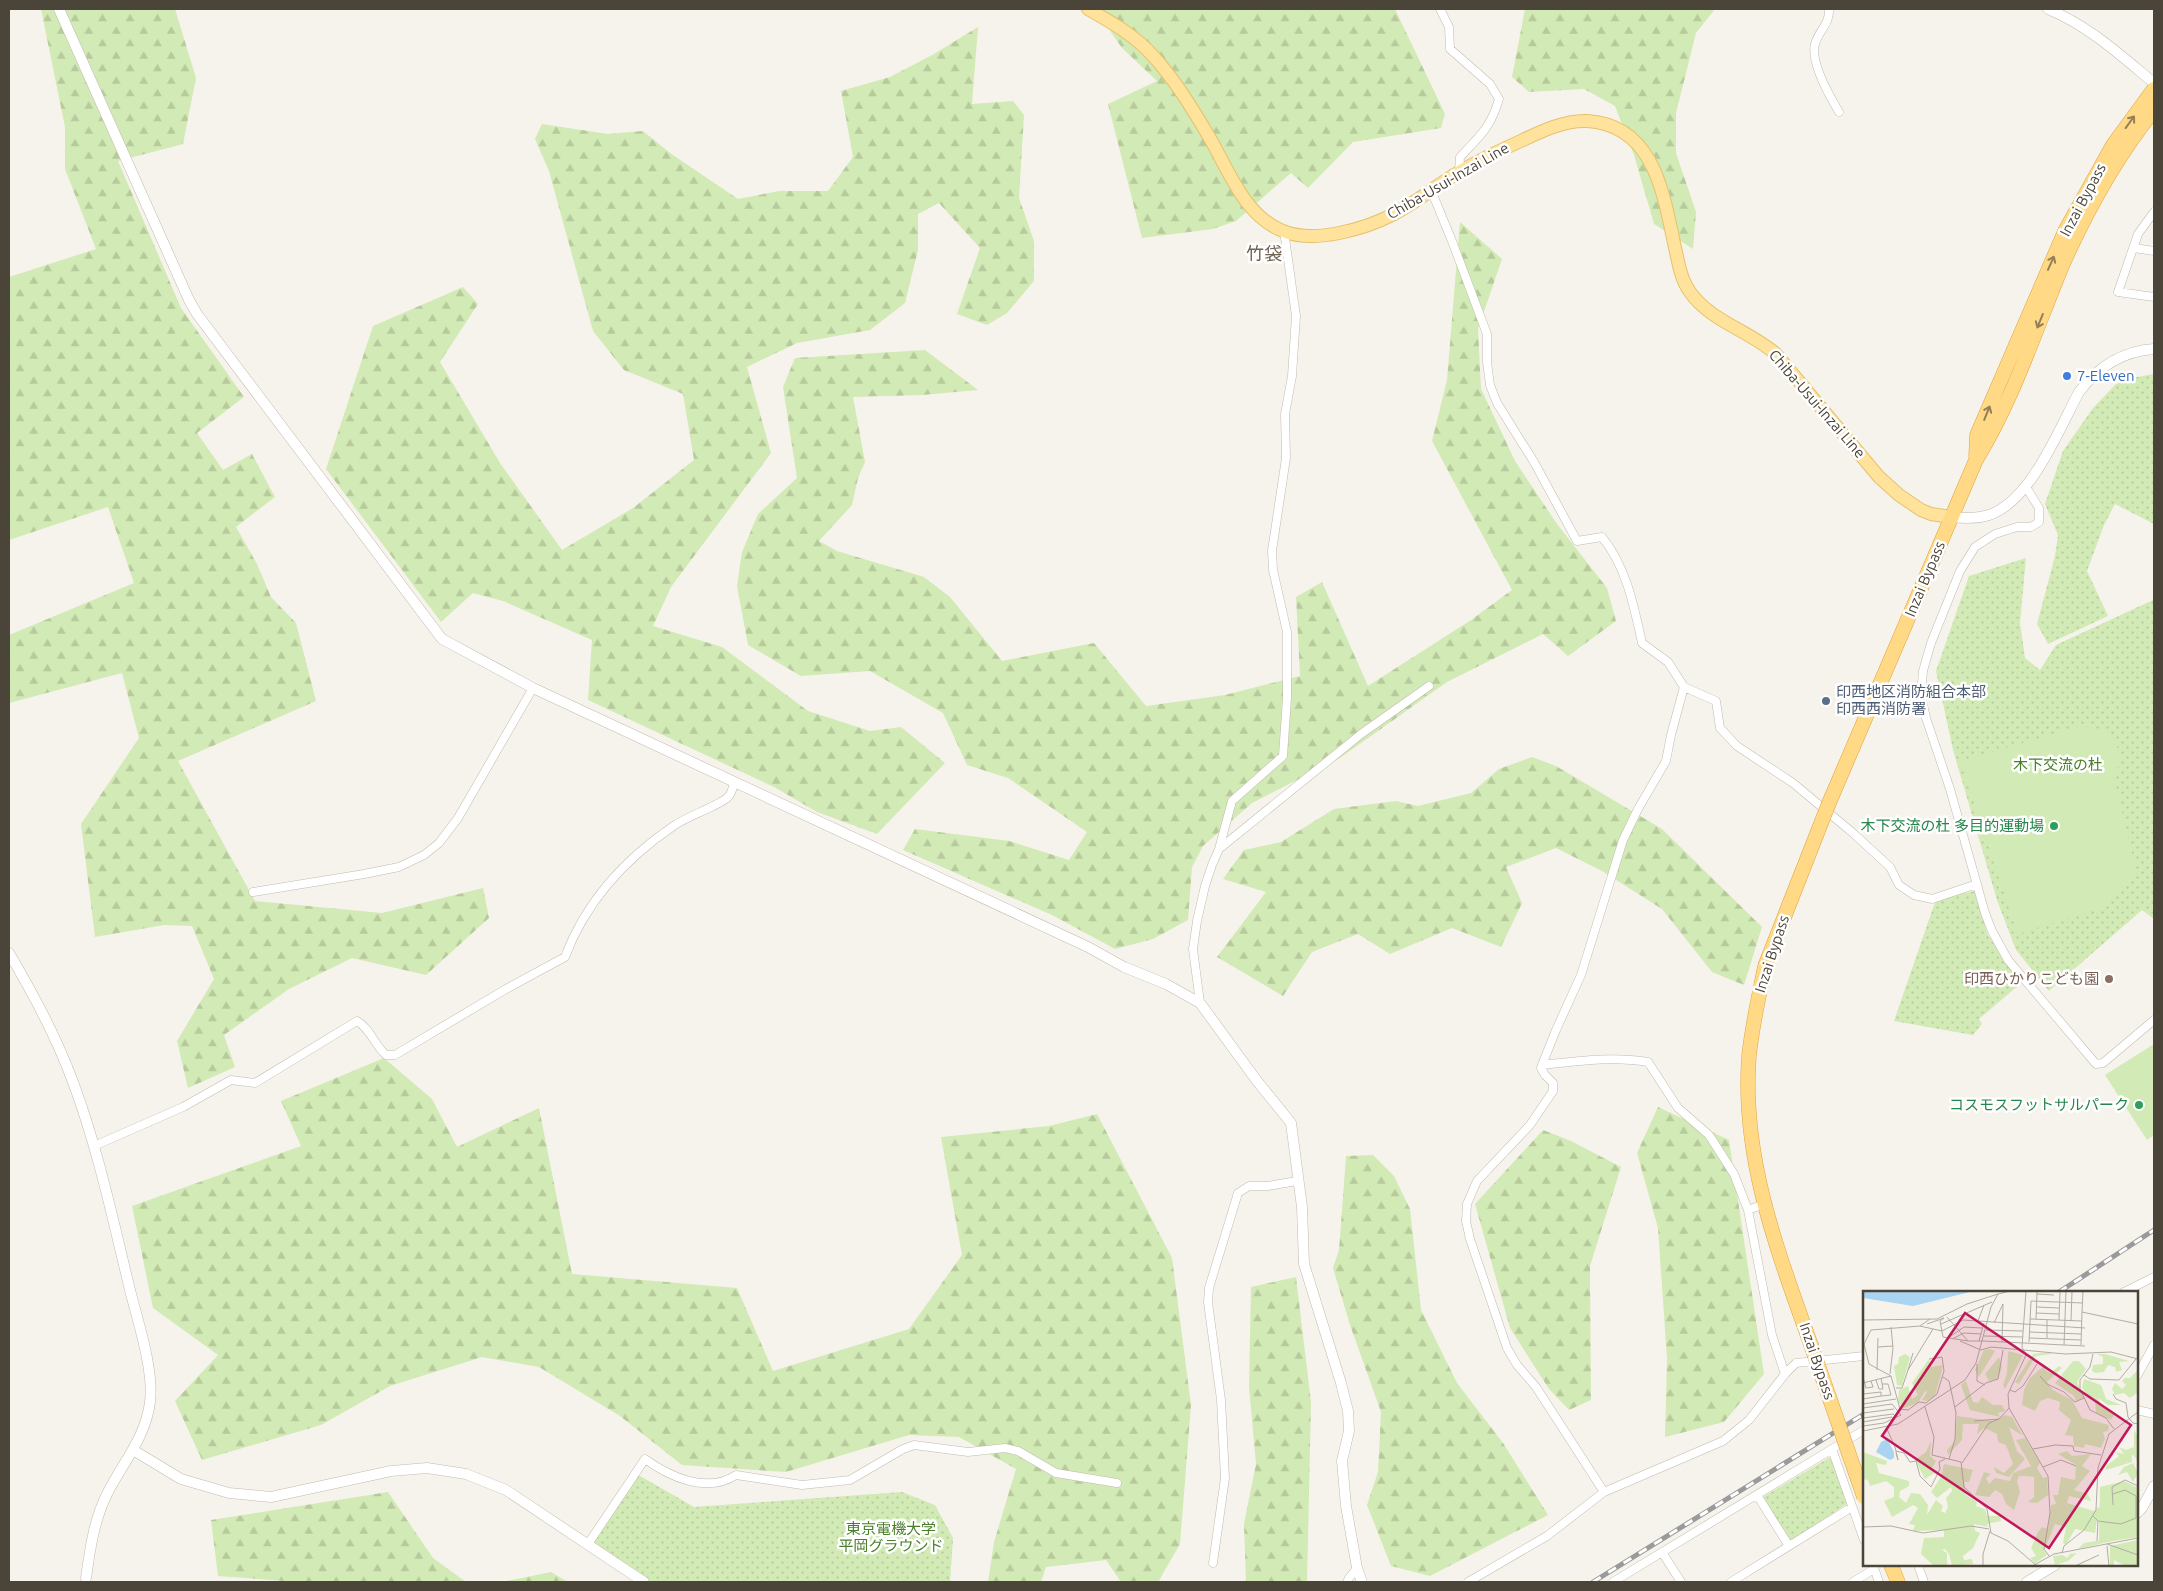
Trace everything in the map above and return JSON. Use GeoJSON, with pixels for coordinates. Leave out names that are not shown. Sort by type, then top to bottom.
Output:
{"type":"FeatureCollection","features":[{"type":"Feature","properties":{"kind":"highway","name":"Inzai Bypass"},"geometry":{"type":"LineString","coordinates":[[1976,460],[1977,435],[2065,230],[2113,145],[2154,89]]}},
{"type":"Feature","properties":{"kind":"highway","name":"Inzai Bypass"},"geometry":{"type":"LineString","coordinates":[[1863,1494],[1775,1244],[1764,1204],[1751,1140],[1748,1085],[1753,1022],[1765,966],[1829,803],[1976,460],[1992,434],[2063,264],[2081,226],[2123,154],[2154,110]]}},
{"type":"Feature","properties":{"kind":"highway"},"geometry":{"type":"LineString","coordinates":[[1891,1566],[1898,1582]]}},
{"type":"Feature","properties":{"kind":"main road","name":"Chiba-Usui-Inzai Line"},"geometry":{"type":"LineString","coordinates":[[1088,9],[1129,34],[1153,56],[1185,97],[1241,194],[1257,216],[1270,226],[1284,232],[1307,237],[1344,231],[1392,215],[1459,172],[1546,129],[1586,121],[1620,130],[1634,140],[1654,166],[1667,210],[1680,268],[1685,284],[1692,295],[1714,314],[1763,343],[1776,354],[1879,476],[1899,496],[1921,510],[1931,514],[1951,517]]}},
{"type":"Feature","properties":{"kind":"street"},"geometry":{"type":"LineString","coordinates":[[59,9],[189,300],[204,325],[442,639],[534,688],[1088,947],[1124,967],[1166,984],[1200,1003],[1256,1081],[1291,1122],[1302,1206],[1304,1264],[1339,1373],[1348,1411],[1348,1431],[1342,1461],[1346,1506],[1357,1568],[1362,1582]]}},
{"type":"Feature","properties":{"kind":"street"},"geometry":{"type":"LineString","coordinates":[[1440,9],[1448,27],[1450,49],[1490,84],[1499,99],[1493,120],[1480,137],[1460,157],[1459,172]]}},
{"type":"Feature","properties":{"kind":"street"},"geometry":{"type":"LineString","coordinates":[[1829,9],[1830,18],[1814,44],[1820,74],[1826,90],[1839,112]]}},
{"type":"Feature","properties":{"kind":"street"},"geometry":{"type":"LineString","coordinates":[[2048,9],[2069,18],[2094,34],[2154,83]]}},
{"type":"Feature","properties":{"kind":"street"},"geometry":{"type":"LineString","coordinates":[[1431,190],[1487,334],[1490,385],[1497,403],[1534,462],[1577,541],[1602,537],[1613,550],[1632,597],[1642,642],[1668,662],[1684,687],[1716,701],[1720,728],[1737,746],[1793,783],[1853,833],[1890,867],[1899,885],[1914,894],[1932,898],[1977,884]]}},
{"type":"Feature","properties":{"kind":"street"},"geometry":{"type":"LineString","coordinates":[[2154,212],[2138,234],[2118,292],[2154,297]]}},
{"type":"Feature","properties":{"kind":"street"},"geometry":{"type":"LineString","coordinates":[[1200,1003],[1193,949],[1196,921],[1212,865],[1220,849],[1232,801],[1283,756],[1287,698],[1287,632],[1273,570],[1272,551],[1286,458],[1285,414],[1292,376],[1296,316],[1284,232]]}},
{"type":"Feature","properties":{"kind":"street"},"geometry":{"type":"LineString","coordinates":[[2134,248],[2154,251]]}},
{"type":"Feature","properties":{"kind":"street"},"geometry":{"type":"LineString","coordinates":[[1951,517],[1972,518],[1990,515],[2008,505],[2026,487],[2086,382],[2111,361],[2125,354],[2154,349]]}},
{"type":"Feature","properties":{"kind":"street"},"geometry":{"type":"LineString","coordinates":[[2026,487],[2039,508],[2039,522],[2031,527],[2017,528],[1995,534],[1975,547],[1960,571],[1931,643],[1923,671],[1921,696],[1926,718],[1948,779],[1992,931],[2008,960],[2094,1062],[2103,1064],[2154,1020]]}},
{"type":"Feature","properties":{"kind":"street"},"geometry":{"type":"LineString","coordinates":[[1220,849],[1361,734],[1430,686]]}},
{"type":"Feature","properties":{"kind":"street"},"geometry":{"type":"LineString","coordinates":[[1604,1492],[1536,1387],[1517,1365],[1507,1348],[1470,1239],[1466,1221],[1467,1204],[1477,1181],[1530,1125],[1553,1091],[1553,1083],[1544,1075],[1541,1068],[1581,975],[1623,840],[1638,809],[1666,761],[1684,687]]}},
{"type":"Feature","properties":{"kind":"street"},"geometry":{"type":"LineString","coordinates":[[253,892],[399,867],[424,855],[438,843],[458,818],[534,688]]}},
{"type":"Feature","properties":{"kind":"street"},"geometry":{"type":"LineString","coordinates":[[94,1146],[183,1107],[230,1080],[242,1083],[255,1083],[357,1021],[362,1024],[381,1051],[386,1055],[395,1055],[564,957],[574,932],[588,909],[634,856],[678,823],[728,798],[735,782]]}},
{"type":"Feature","properties":{"kind":"street"},"geometry":{"type":"LineString","coordinates":[[9,953],[42,1010],[60,1050],[73,1082],[94,1146],[145,1353],[149,1382],[150,1402],[142,1430],[133,1450],[106,1494],[92,1536],[86,1580]]}},
{"type":"Feature","properties":{"kind":"street"},"geometry":{"type":"LineString","coordinates":[[1542,1066],[1596,1059],[1648,1062],[1678,1108],[1709,1135],[1734,1174],[1748,1210],[1772,1335],[1785,1374]]}},
{"type":"Feature","properties":{"kind":"street"},"geometry":{"type":"LineString","coordinates":[[1213,1563],[1225,1478],[1221,1400],[1208,1302],[1209,1288],[1238,1193],[1249,1186],[1268,1186],[1298,1182]]}},
{"type":"Feature","properties":{"kind":"street"},"geometry":{"type":"LineString","coordinates":[[1748,1210],[1764,1204]]}},
{"type":"Feature","properties":{"kind":"street"},"geometry":{"type":"LineString","coordinates":[[2126,1291],[2154,1277]]}},
{"type":"Feature","properties":{"kind":"street"},"geometry":{"type":"LineString","coordinates":[[2138,1374],[2154,1345]]}},
{"type":"Feature","properties":{"kind":"street"},"geometry":{"type":"LineString","coordinates":[[1468,1582],[1547,1536],[1604,1492],[1723,1441],[1749,1420],[1796,1363],[1863,1356]]}},
{"type":"Feature","properties":{"kind":"street"},"geometry":{"type":"LineString","coordinates":[[2138,1410],[2154,1414]]}},
{"type":"Feature","properties":{"kind":"street"},"geometry":{"type":"LineString","coordinates":[[1613,1582],[1863,1431]]}},
{"type":"Feature","properties":{"kind":"street"},"geometry":{"type":"LineString","coordinates":[[588,1544],[645,1459],[658,1468],[696,1483],[714,1484],[727,1481],[736,1475],[802,1485],[850,1480],[903,1449],[914,1445],[968,1452],[1005,1448],[1018,1451],[1056,1473],[1117,1483]]}},
{"type":"Feature","properties":{"kind":"street"},"geometry":{"type":"LineString","coordinates":[[133,1450],[181,1479],[229,1493],[271,1497],[391,1471],[427,1468],[466,1474],[506,1490],[644,1582]]}},
{"type":"Feature","properties":{"kind":"street"},"geometry":{"type":"LineString","coordinates":[[1832,1450],[1863,1537]]}},
{"type":"Feature","properties":{"kind":"street"},"geometry":{"type":"LineString","coordinates":[[2138,1512],[2154,1486]]}},
{"type":"Feature","properties":{"kind":"street"},"geometry":{"type":"LineString","coordinates":[[1757,1495],[1789,1546]]}},
{"type":"Feature","properties":{"kind":"street"},"geometry":{"type":"LineString","coordinates":[[1731,1582],[1852,1507]]}},
{"type":"Feature","properties":{"kind":"street"},"geometry":{"type":"LineString","coordinates":[[1662,1552],[1681,1582]]}},
{"type":"Feature","properties":{"kind":"street"},"geometry":{"type":"LineString","coordinates":[[1919,1566],[1924,1582]]}},
{"type":"Feature","properties":{"kind":"street"},"geometry":{"type":"LineString","coordinates":[[2027,1582],[2053,1566]]}},
{"type":"Feature","properties":{"kind":"street"},"geometry":{"type":"LineString","coordinates":[[1853,1582],[1874,1567],[1879,1582]]}},
{"type":"Feature","properties":{"kind":"street"},"geometry":{"type":"LineString","coordinates":[[1348,1582],[1357,1568]]}},
{"type":"Feature","properties":{"kind":"green space"},"geometry":{"type":"Polygon","coordinates":[[[41,9],[175,9],[196,78],[183,144],[118,161],[181,308],[244,397],[197,433],[223,470],[252,454],[275,497],[236,527],[257,564],[271,597],[296,623],[316,701],[178,761],[255,901],[382,913],[483,888],[489,918],[426,975],[352,958],[289,989],[224,1035],[235,1067],[188,1088],[177,1041],[214,979],[192,926],[164,925],[95,937],[81,824],[139,738],[122,673],[9,703],[9,635],[134,583],[108,507],[9,540],[9,277],[96,249],[65,169],[65,127],[41,9]]]}},
{"type":"Feature","properties":{"kind":"green space"},"geometry":{"type":"Polygon","coordinates":[[[1095,9],[1395,9],[1445,114],[1441,128],[1353,142],[1308,188],[1291,173],[1236,221],[1213,229],[1142,238],[1108,104],[1157,81],[1122,48],[1095,9]]]}},
{"type":"Feature","properties":{"kind":"green space"},"geometry":{"type":"Polygon","coordinates":[[[1525,9],[1715,9],[1696,33],[1676,113],[1676,153],[1696,212],[1693,249],[1654,224],[1634,155],[1615,106],[1584,89],[1529,92],[1512,77],[1525,9]]]}},
{"type":"Feature","properties":{"kind":"green space"},"geometry":{"type":"Polygon","coordinates":[[[978,27],[972,104],[1013,101],[1024,115],[1019,198],[1034,241],[1034,281],[1007,313],[987,325],[957,314],[980,248],[939,203],[918,214],[918,250],[905,303],[870,330],[797,343],[747,367],[771,453],[671,587],[653,626],[722,647],[808,711],[870,731],[901,727],[945,763],[877,834],[817,812],[774,787],[588,700],[592,640],[503,601],[473,593],[441,622],[326,469],[373,326],[463,287],[478,304],[440,362],[500,463],[562,550],[633,508],[694,460],[683,394],[624,370],[593,331],[549,171],[535,139],[542,124],[608,134],[643,131],[670,153],[738,199],[779,191],[828,191],[853,157],[841,91],[890,77],[934,54],[978,27]]]}},
{"type":"Feature","properties":{"kind":"green space"},"geometry":{"type":"Polygon","coordinates":[[[1460,222],[1502,259],[1478,329],[1481,389],[1515,461],[1557,524],[1607,588],[1616,621],[1568,656],[1543,634],[1447,682],[1340,758],[1252,803],[1203,846],[1192,867],[1188,920],[1153,939],[1115,949],[1052,915],[903,850],[915,829],[1009,841],[1069,860],[1087,832],[1008,778],[967,765],[943,713],[870,671],[801,676],[748,645],[737,586],[742,552],[758,514],[797,478],[783,387],[795,358],[925,350],[978,390],[922,395],[853,397],[865,462],[858,478],[852,505],[819,541],[837,551],[924,577],[950,597],[1002,661],[1094,643],[1146,706],[1225,695],[1300,676],[1296,597],[1322,582],[1368,686],[1471,620],[1512,590],[1432,441],[1447,380],[1460,222]]]}},
{"type":"Feature","properties":{"kind":"green space"},"geometry":{"type":"Polygon","coordinates":[[[2154,374],[2154,524],[2115,504],[2104,525],[2087,571],[2108,616],[2048,644],[2037,624],[2055,556],[2058,535],[2045,504],[2063,451],[2093,408],[2116,384],[2154,374]]]}},
{"type":"Feature","properties":{"kind":"green space","name":"木下交流の杜"},"geometry":{"type":"Polygon","coordinates":[[[2026,558],[2020,623],[2025,658],[2040,670],[2056,645],[2154,601],[2154,919],[2142,910],[2049,991],[2016,950],[1997,900],[1953,750],[1936,671],[1969,576],[2026,558]]]}},
{"type":"Feature","properties":{"kind":"green space","name":"木下交流の杜 多目的運動場"},"geometry":{"type":"Polygon","coordinates":[[[2081,726],[2106,730],[2121,753],[2115,781],[2136,870],[2104,907],[2018,934],[1961,761],[2081,726]]]}},
{"type":"Feature","properties":{"kind":"green space"},"geometry":{"type":"Polygon","coordinates":[[[1532,757],[1556,766],[1662,829],[1762,927],[1744,985],[1712,972],[1662,909],[1602,871],[1556,848],[1506,867],[1522,903],[1501,947],[1452,928],[1390,954],[1358,934],[1312,952],[1283,996],[1217,957],[1266,892],[1223,879],[1244,850],[1281,842],[1334,809],[1396,801],[1418,806],[1471,793],[1499,769],[1532,757]]]}},
{"type":"Feature","properties":{"kind":"green space"},"geometry":{"type":"Polygon","coordinates":[[[1974,891],[1988,935],[2020,984],[1979,1019],[1982,1024],[1973,1035],[1894,1021],[1934,905],[1938,899],[1974,891]]]}},
{"type":"Feature","properties":{"kind":"green space","name":"コスモスフットサルパーク"},"geometry":{"type":"Polygon","coordinates":[[[2154,1044],[2154,1135],[2147,1140],[2105,1075],[2154,1044]]]}},
{"type":"Feature","properties":{"kind":"green space"},"geometry":{"type":"Polygon","coordinates":[[[384,1058],[432,1099],[457,1147],[539,1108],[572,1274],[737,1288],[773,1371],[909,1329],[962,1255],[941,1137],[1049,1126],[1097,1114],[1172,1258],[1191,1405],[1180,1544],[1158,1582],[1121,1582],[1106,1560],[1046,1567],[1041,1582],[988,1582],[994,1542],[1016,1469],[959,1437],[909,1435],[786,1472],[682,1465],[620,1416],[539,1367],[482,1357],[390,1386],[321,1425],[202,1460],[175,1401],[218,1355],[153,1308],[132,1206],[301,1146],[281,1101],[384,1058]]]}},
{"type":"Feature","properties":{"kind":"green space"},"geometry":{"type":"Polygon","coordinates":[[[1658,1107],[1729,1140],[1764,1374],[1724,1422],[1665,1437],[1667,1359],[1658,1228],[1637,1153],[1658,1107]]]}},
{"type":"Feature","properties":{"kind":"green space"},"geometry":{"type":"Polygon","coordinates":[[[1543,1130],[1571,1141],[1621,1167],[1590,1266],[1591,1400],[1569,1410],[1549,1389],[1510,1328],[1475,1204],[1543,1130]]]}},
{"type":"Feature","properties":{"kind":"green space"},"geometry":{"type":"Polygon","coordinates":[[[1373,1155],[1394,1176],[1410,1209],[1421,1310],[1457,1383],[1503,1443],[1548,1515],[1430,1576],[1391,1566],[1367,1505],[1378,1472],[1381,1412],[1350,1325],[1333,1268],[1339,1250],[1346,1156],[1373,1155]]]}},
{"type":"Feature","properties":{"kind":"green space"},"geometry":{"type":"Polygon","coordinates":[[[1296,1277],[1311,1402],[1307,1582],[1246,1582],[1244,1524],[1256,1464],[1249,1387],[1251,1287],[1296,1277]]]}},
{"type":"Feature","properties":{"kind":"green space"},"geometry":{"type":"Polygon","coordinates":[[[1830,1457],[1848,1503],[1792,1541],[1763,1501],[1763,1497],[1830,1457]]]}},
{"type":"Feature","properties":{"kind":"green space","name":"東京電機大学 平岡グラウンド"},"geometry":{"type":"Polygon","coordinates":[[[635,1473],[694,1507],[902,1492],[935,1505],[953,1538],[950,1582],[643,1582],[588,1544],[635,1473]]]}},
{"type":"Feature","properties":{"kind":"green space"},"geometry":{"type":"Polygon","coordinates":[[[388,1492],[433,1558],[466,1582],[298,1582],[218,1576],[211,1520],[388,1492]]]}},
{"type":"Feature","properties":{"kind":"green space"},"geometry":{"type":"Polygon","coordinates":[[[551,1572],[568,1582],[502,1582],[551,1572]]]}},
{"type":"Feature","properties":{"kind":"railway"},"geometry":{"type":"LineString","coordinates":[[2061,1291],[2154,1230]]}},
{"type":"Feature","properties":{"kind":"railway"},"geometry":{"type":"LineString","coordinates":[[1593,1582],[1863,1415]]}},
{"type":"Feature","properties":{"kind":"place","name":"7-Eleven"},"geometry":{"type":"Point","coordinates":[2067,376]}},
{"type":"Feature","properties":{"kind":"place","name":"印西地区消防組合本部 印西西消防署"},"geometry":{"type":"Point","coordinates":[1826,701]}},
{"type":"Feature","properties":{"kind":"place","name":"木下交流の杜 多目的運動場"},"geometry":{"type":"Point","coordinates":[2054,826]}},
{"type":"Feature","properties":{"kind":"place","name":"印西ひかりこども園"},"geometry":{"type":"Point","coordinates":[2109,979]}},
{"type":"Feature","properties":{"kind":"place","name":"コスモスフットサルパーク"},"geometry":{"type":"Point","coordinates":[2139,1105]}},
{"type":"Feature","properties":{"kind":"district","name":"竹袋"},"geometry":{"type":"Point","coordinates":[1264,254]}}]}
